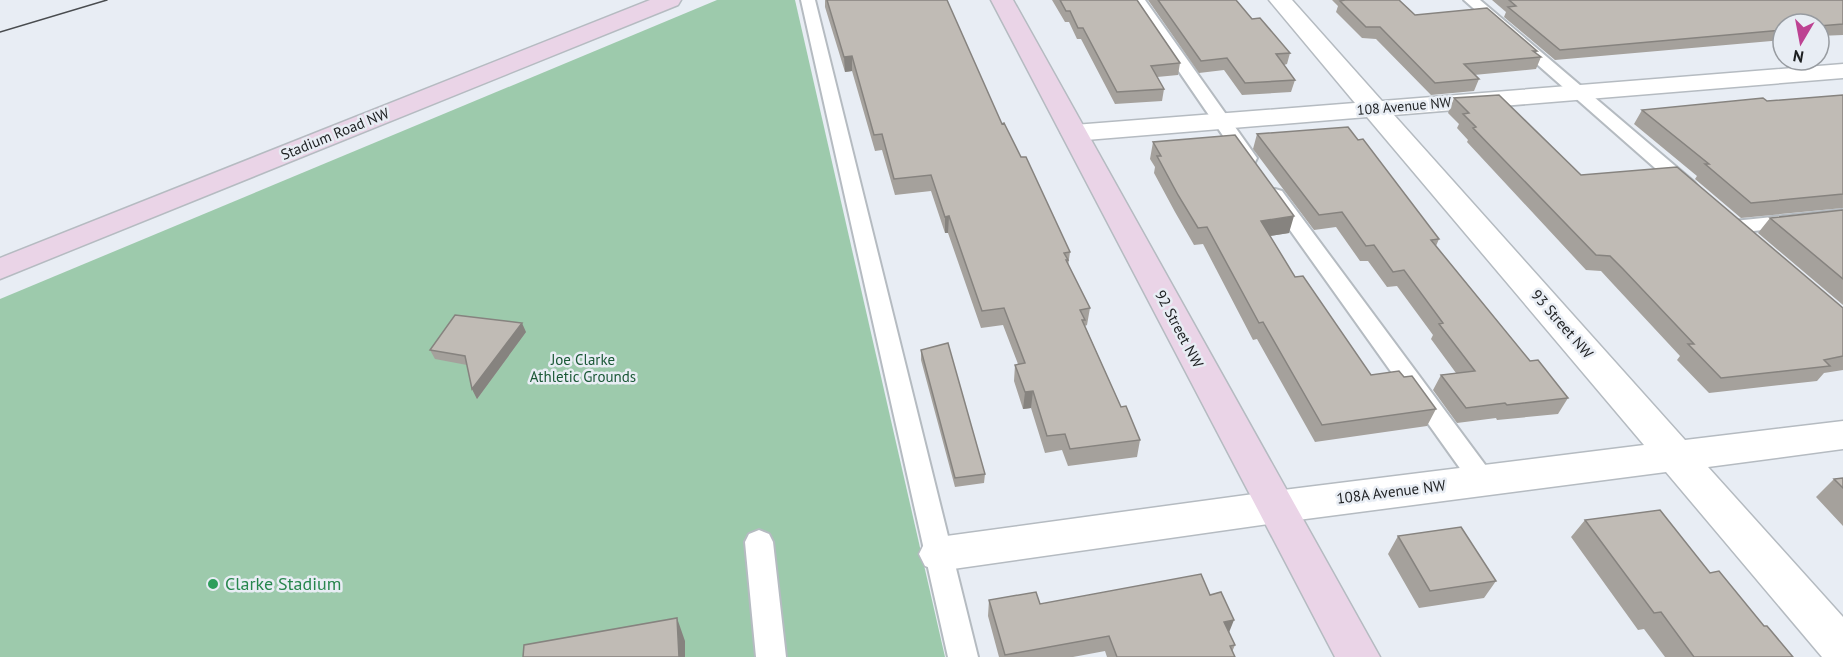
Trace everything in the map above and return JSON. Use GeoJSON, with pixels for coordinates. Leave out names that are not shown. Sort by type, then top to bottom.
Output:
{"type":"FeatureCollection","features":[{"type":"Feature","properties":{"kind":"street","name":"Stadium Road NW"},"geometry":{"type":"LineString","coordinates":[[0,269],[670,0]]}},
{"type":"Feature","properties":{"kind":"street","name":"92 Street NW"},"geometry":{"type":"LineString","coordinates":[[1002,0],[1358,657]]}},
{"type":"Feature","properties":{"kind":"street","name":"93 Street NW"},"geometry":{"type":"LineString","coordinates":[[1280,0],[1843,649]]}},
{"type":"Feature","properties":{"kind":"street","name":"108 Avenue NW"},"geometry":{"type":"LineString","coordinates":[[1074,133],[1843,71]]}},
{"type":"Feature","properties":{"kind":"street","name":"108A Avenue NW"},"geometry":{"type":"LineString","coordinates":[[939,554],[1275,507],[1843,435]]}},
{"type":"Feature","properties":{"kind":"lane"},"geometry":{"type":"LineString","coordinates":[[808,0],[963,657]]}},
{"type":"Feature","properties":{"kind":"lane"},"geometry":{"type":"LineString","coordinates":[[1137,0],[1221,121],[1483,480]]}},
{"type":"Feature","properties":{"kind":"lane"},"geometry":{"type":"LineString","coordinates":[[1471,0],[1700,197]]}},
{"type":"Feature","properties":{"kind":"lane"},"geometry":{"type":"LineString","coordinates":[[1717,212],[1752,243]]}},
{"type":"Feature","properties":{"kind":"lane"},"geometry":{"type":"LineString","coordinates":[[1734,227],[1843,216]]}},
{"type":"Feature","properties":{"kind":"lane"},"geometry":{"type":"LineString","coordinates":[[759,542],[771,657]]}},
{"type":"Feature","properties":{"kind":"green space","name":"Joe Clarke Athletic Grounds"},"geometry":{"type":"Polygon","coordinates":[[[717,0],[795,0],[945,657],[0,657],[0,299],[717,0]]]}},
{"type":"Feature","properties":{"kind":"building"},"geometry":{"type":"Polygon","coordinates":[[[827,0],[947,0],[1002,124],[1004,123],[1021,157],[1026,157],[1070,252],[1064,253],[1068,260],[1066,260],[1090,308],[1080,310],[1085,320],[1082,320],[1121,407],[1126,406],[1140,440],[1070,449],[1065,434],[1047,436],[1033,391],[1025,392],[1015,365],[1025,363],[1004,308],[982,311],[949,216],[945,217],[931,175],[894,179],[882,134],[874,135],[852,56],[844,57],[827,0]]]}},
{"type":"Feature","properties":{"kind":"building"},"geometry":{"type":"Polygon","coordinates":[[[1060,0],[1137,0],[1180,63],[1151,66],[1164,89],[1117,92],[1083,28],[1078,28],[1070,11],[1066,11],[1060,0]]]}},
{"type":"Feature","properties":{"kind":"building"},"geometry":{"type":"Polygon","coordinates":[[[1158,0],[1236,0],[1252,19],[1260,18],[1290,53],[1276,54],[1295,80],[1245,83],[1227,58],[1201,61],[1158,0]]]}},
{"type":"Feature","properties":{"kind":"building"},"geometry":{"type":"Polygon","coordinates":[[[1399,0],[1415,15],[1487,8],[1541,57],[1464,64],[1479,79],[1435,83],[1380,27],[1366,27],[1340,1],[1399,0]]]}},
{"type":"Feature","properties":{"kind":"building"},"geometry":{"type":"Polygon","coordinates":[[[1509,0],[1843,0],[1843,24],[1831,25],[1831,12],[1771,12],[1771,31],[1560,50],[1508,7],[1516,6],[1509,0]]]}},
{"type":"Feature","properties":{"kind":"building"},"geometry":{"type":"Polygon","coordinates":[[[1499,95],[1581,175],[1677,167],[1843,308],[1843,356],[1824,360],[1830,366],[1721,378],[1688,344],[1694,344],[1623,269],[1610,256],[1596,255],[1473,128],[1476,127],[1463,114],[1469,113],[1454,98],[1499,95]]]}},
{"type":"Feature","properties":{"kind":"building"},"geometry":{"type":"Polygon","coordinates":[[[1843,95],[1843,194],[1751,203],[1705,164],[1709,164],[1642,110],[1763,98],[1767,101],[1843,95]]]}},
{"type":"Feature","properties":{"kind":"building"},"geometry":{"type":"Polygon","coordinates":[[[1348,127],[1358,140],[1363,139],[1439,239],[1431,240],[1530,361],[1538,360],[1568,398],[1466,408],[1441,375],[1475,371],[1439,324],[1443,323],[1404,270],[1393,272],[1374,245],[1366,246],[1342,212],[1319,215],[1257,134],[1348,127]]]}},
{"type":"Feature","properties":{"kind":"building"},"geometry":{"type":"Polygon","coordinates":[[[1235,135],[1294,216],[1261,221],[1295,277],[1303,276],[1371,375],[1399,371],[1404,377],[1412,376],[1436,409],[1322,425],[1263,322],[1259,323],[1207,227],[1198,228],[1178,195],[1157,156],[1161,156],[1153,142],[1235,135]]]}},
{"type":"Feature","properties":{"kind":"building"},"geometry":{"type":"Polygon","coordinates":[[[1843,210],[1843,279],[1770,218],[1843,210]]]}},
{"type":"Feature","properties":{"kind":"building"},"geometry":{"type":"Polygon","coordinates":[[[455,315],[522,323],[472,389],[465,356],[430,350],[455,315]]]}},
{"type":"Feature","properties":{"kind":"building"},"geometry":{"type":"Polygon","coordinates":[[[948,343],[985,474],[955,478],[921,350],[948,343]]]}},
{"type":"Feature","properties":{"kind":"building"},"geometry":{"type":"Polygon","coordinates":[[[1843,478],[1843,488],[1834,479],[1843,478]]]}},
{"type":"Feature","properties":{"kind":"building"},"geometry":{"type":"Polygon","coordinates":[[[1660,510],[1710,573],[1719,571],[1793,657],[1694,657],[1661,612],[1654,613],[1585,520],[1660,510]]]}},
{"type":"Feature","properties":{"kind":"building"},"geometry":{"type":"Polygon","coordinates":[[[1461,527],[1496,581],[1430,591],[1398,536],[1461,527]]]}},
{"type":"Feature","properties":{"kind":"building"},"geometry":{"type":"Polygon","coordinates":[[[1201,574],[1210,595],[1221,592],[1234,620],[1224,622],[1235,645],[1230,646],[1235,657],[1117,657],[1109,636],[1005,655],[989,600],[1036,592],[1040,604],[1201,574]]]}},
{"type":"Feature","properties":{"kind":"building"},"geometry":{"type":"Polygon","coordinates":[[[677,618],[679,657],[523,657],[524,645],[677,618]]]}},
{"type":"Feature","properties":{"kind":"tram line"},"geometry":{"type":"LineString","coordinates":[[0,32],[107,0]]}},
{"type":"Feature","properties":{"kind":"place","name":"Clarke Stadium"},"geometry":{"type":"Point","coordinates":[213,584]}}]}
